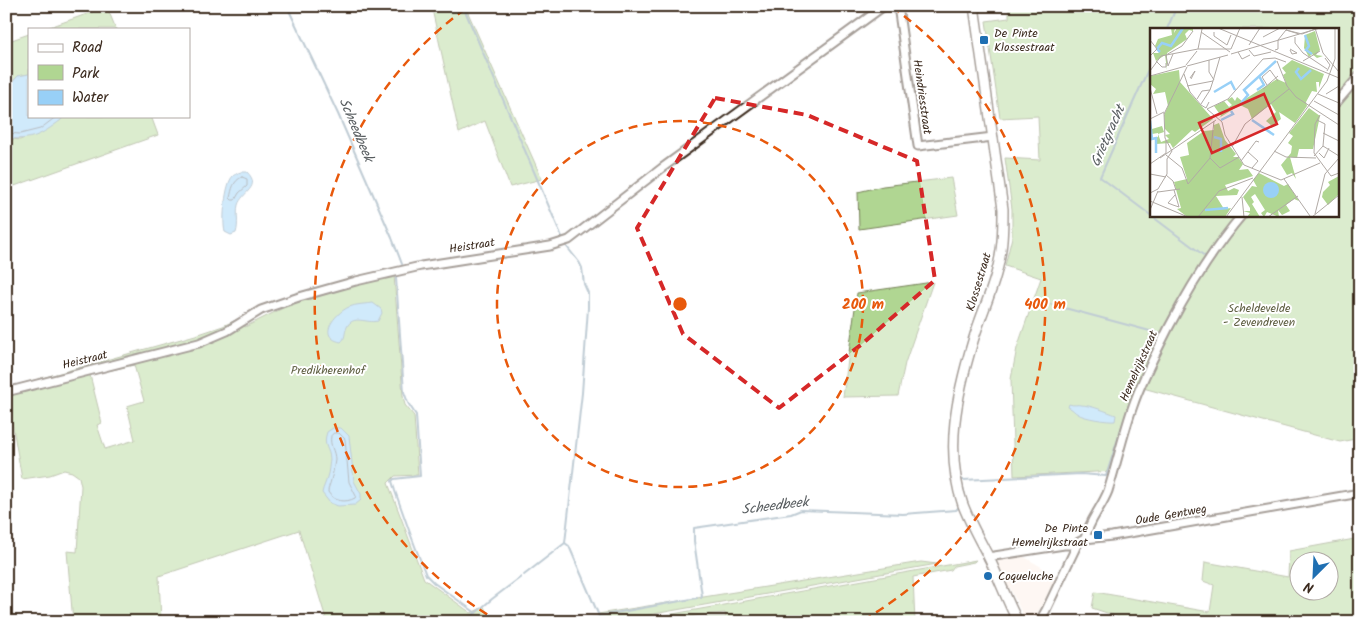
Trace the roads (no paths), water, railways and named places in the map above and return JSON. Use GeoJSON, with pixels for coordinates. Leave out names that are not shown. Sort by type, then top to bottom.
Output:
{"type":"FeatureCollection","features":[{"type":"Feature","properties":{"kind":"street","name":"Heistraat"},"geometry":{"type":"LineString","coordinates":[[6,392],[199,342],[227,331],[261,310],[356,281],[421,266],[550,246],[569,240],[662,168],[884,6]]}},
{"type":"Feature","properties":{"kind":"street","name":"Heindriesstraat"},"geometry":{"type":"LineString","coordinates":[[898,6],[918,146],[993,137]]}},
{"type":"Feature","properties":{"kind":"street","name":"Klossestraat"},"geometry":{"type":"LineString","coordinates":[[974,6],[1003,209],[1002,244],[997,271],[966,368],[956,414],[954,465],[962,503],[1018,622]]}},
{"type":"Feature","properties":{"kind":"street"},"geometry":{"type":"LineString","coordinates":[[1338,101],[1360,75]]}},
{"type":"Feature","properties":{"kind":"street","name":"Hemelrijkstraat"},"geometry":{"type":"LineString","coordinates":[[1085,539],[1105,497],[1133,406],[1158,348],[1198,276],[1220,242],[1241,216]]}},
{"type":"Feature","properties":{"kind":"street","name":"Oude Gentweg"},"geometry":{"type":"LineString","coordinates":[[988,557],[1064,545],[1076,545],[1085,539],[1360,493]]}},
{"type":"Feature","properties":{"kind":"street"},"geometry":{"type":"LineString","coordinates":[[1039,622],[1076,545]]}},
{"type":"Feature","properties":{"kind":"water"},"geometry":{"type":"Polygon","coordinates":[[[28,74],[28,118],[62,118],[42,133],[23,139],[6,138],[6,89],[18,76],[28,74]]]}},
{"type":"Feature","properties":{"kind":"water"},"geometry":{"type":"Polygon","coordinates":[[[247,172],[251,177],[252,186],[240,200],[237,212],[237,230],[236,233],[231,235],[225,232],[224,227],[226,194],[230,180],[234,175],[247,172]]]}},
{"type":"Feature","properties":{"kind":"water"},"geometry":{"type":"Polygon","coordinates":[[[373,303],[381,309],[382,313],[378,321],[353,321],[347,327],[344,339],[341,342],[330,335],[330,325],[338,314],[355,305],[373,303]]]}},
{"type":"Feature","properties":{"kind":"water"},"geometry":{"type":"Polygon","coordinates":[[[1069,404],[1089,406],[1108,412],[1116,415],[1115,421],[1081,415],[1068,407],[1069,404]]]}},
{"type":"Feature","properties":{"kind":"water"},"geometry":{"type":"Polygon","coordinates":[[[333,428],[341,428],[349,436],[354,481],[361,494],[361,500],[355,505],[338,506],[330,503],[322,493],[330,460],[326,437],[327,432],[333,428]]]}},
{"type":"Feature","properties":{"kind":"waterway","name":"Scheedbeek"},"geometry":{"type":"LineString","coordinates":[[287,6],[338,114],[402,264]]}},
{"type":"Feature","properties":{"kind":"waterway"},"geometry":{"type":"LineString","coordinates":[[463,6],[562,237]]}},
{"type":"Feature","properties":{"kind":"waterway","name":"Grietgracht"},"geometry":{"type":"LineString","coordinates":[[1167,28],[1177,6]]}},
{"type":"Feature","properties":{"kind":"waterway","name":"Grietgracht"},"geometry":{"type":"LineString","coordinates":[[1150,65],[1100,177],[1150,215]]}},
{"type":"Feature","properties":{"kind":"waterway","name":"Grietgracht"},"geometry":{"type":"LineString","coordinates":[[1152,216],[1206,257],[1205,259]]}},
{"type":"Feature","properties":{"kind":"waterway"},"geometry":{"type":"LineString","coordinates":[[565,543],[582,393],[588,308],[588,293],[584,284],[582,268],[567,247]]}},
{"type":"Feature","properties":{"kind":"waterway"},"geometry":{"type":"LineString","coordinates":[[396,278],[404,392],[408,403],[416,415],[420,476],[394,479],[392,481],[426,575],[434,583],[476,613]]}},
{"type":"Feature","properties":{"kind":"waterway"},"geometry":{"type":"LineString","coordinates":[[1046,303],[1161,334],[1148,362]]}},
{"type":"Feature","properties":{"kind":"waterway","name":"Scheedbeek"},"geometry":{"type":"LineString","coordinates":[[965,495],[961,480],[1081,474],[1106,476],[1128,407],[1140,379]]}},
{"type":"Feature","properties":{"kind":"waterway","name":"Scheedbeek"},"geometry":{"type":"LineString","coordinates":[[701,598],[694,528],[791,514],[801,510],[903,514],[956,510],[958,508]]}},
{"type":"Feature","properties":{"kind":"waterway","name":"Scheedbeek"},"geometry":{"type":"LineString","coordinates":[[565,543],[569,546],[599,616],[697,598]]}},
{"type":"Feature","properties":{"kind":"waterway","name":"Scheedbeek"},"geometry":{"type":"LineString","coordinates":[[524,575],[565,543]]}},
{"type":"Feature","properties":{"kind":"waterway","name":"Scheedbeek"},"geometry":{"type":"LineString","coordinates":[[465,622],[521,577]]}},
{"type":"Feature","properties":{"kind":"place","name":"De Pinte Klossestraat"},"geometry":{"type":"Point","coordinates":[984,40]}},
{"type":"Feature","properties":{"kind":"place","name":"De Pinte Hemelrijkstraat"},"geometry":{"type":"Point","coordinates":[1098,535]}},
{"type":"Feature","properties":{"kind":"place","name":"Coqueluche"},"geometry":{"type":"Point","coordinates":[988,576]}},
{"type":"Feature","properties":{"kind":"park label","name":"Scheldevelde - Zevendreven"},"geometry":{"type":"Point","coordinates":[1259,315]}},
{"type":"Feature","properties":{"kind":"park label","name":"Predikherenhof"},"geometry":{"type":"Point","coordinates":[328,370]}}]}
